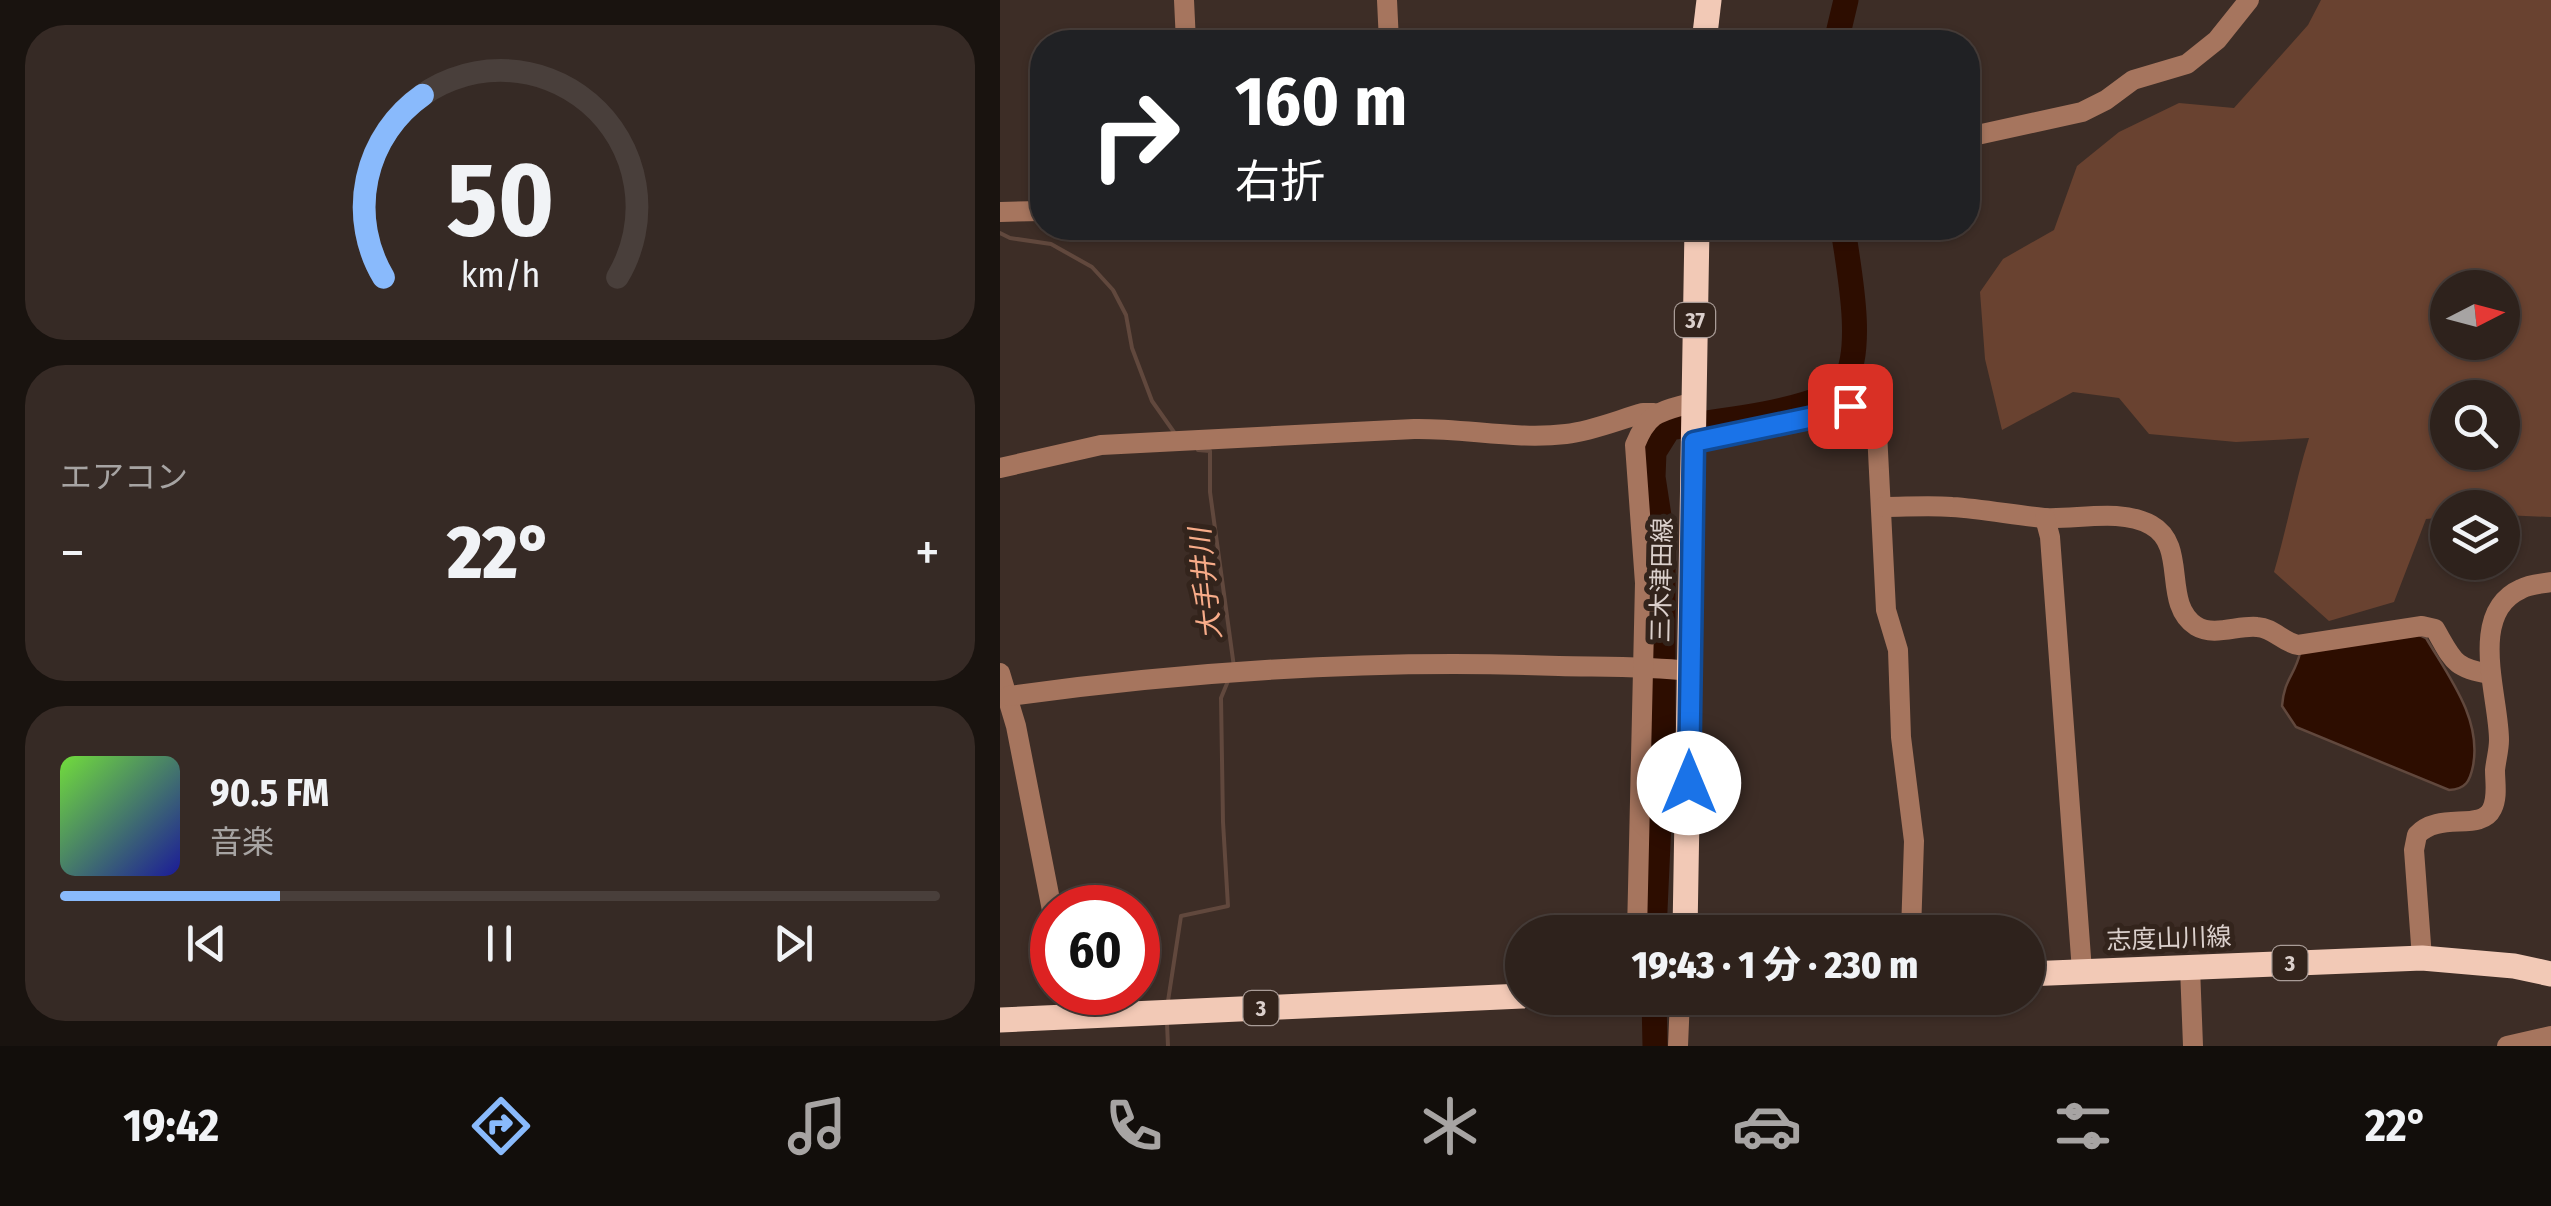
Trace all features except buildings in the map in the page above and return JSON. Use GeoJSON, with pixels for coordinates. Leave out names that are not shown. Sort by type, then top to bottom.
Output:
{"type":"FeatureCollection","features":[{"type":"Feature","properties":{"kind":"main road"},"geometry":{"type":"LineString","coordinates":[[1705,30],[1709,0]]}},
{"type":"Feature","properties":{"kind":"main road","name":"三木津田線"},"geometry":{"type":"LineString","coordinates":[[1685,915],[1685,671],[1697,240]]}},
{"type":"Feature","properties":{"kind":"main road","name":"志度山川線"},"geometry":{"type":"LineString","coordinates":[[2045,973],[2422,958],[2514,966],[2551,974]]}},
{"type":"Feature","properties":{"kind":"main road","name":"3"},"geometry":{"type":"LineString","coordinates":[[1160,1002],[1505,996]]}},
{"type":"Feature","properties":{"kind":"main road","name":"3"},"geometry":{"type":"LineString","coordinates":[[1000,1020],[1030,1013]]}},
{"type":"Feature","properties":{"kind":"street"},"geometry":{"type":"LineString","coordinates":[[1184,0],[1185,30]]}},
{"type":"Feature","properties":{"kind":"street"},"geometry":{"type":"LineString","coordinates":[[1387,0],[1388,30]]}},
{"type":"Feature","properties":{"kind":"street"},"geometry":{"type":"LineString","coordinates":[[1980,133],[2082,112],[2133,80],[2187,64],[2217,40],[2249,0]]}},
{"type":"Feature","properties":{"kind":"street"},"geometry":{"type":"LineString","coordinates":[[1000,212],[1030,211]]}},
{"type":"Feature","properties":{"kind":"street"},"geometry":{"type":"LineString","coordinates":[[1000,468],[1101,445],[1414,429],[1549,435],[1592,429],[1643,413],[1694,424],[1828,414],[1864,396],[1877,432],[1886,610],[1898,650],[1901,737],[1914,841],[1911,915]]}},
{"type":"Feature","properties":{"kind":"street"},"geometry":{"type":"LineString","coordinates":[[1638,915],[1646,583],[1635,445],[1644,424],[1654,414]]}},
{"type":"Feature","properties":{"kind":"street"},"geometry":{"type":"LineString","coordinates":[[1883,508],[1951,506],[2045,518],[2134,518],[2164,534],[2172,550],[2178,594],[2186,614],[2197,626],[2216,630],[2255,626],[2270,629],[2287,643],[2298,645],[2422,626],[2435,629],[2450,656],[2464,670],[2490,674]]}},
{"type":"Feature","properties":{"kind":"street"},"geometry":{"type":"LineString","coordinates":[[2045,518],[2050,537],[2082,971]]}},
{"type":"Feature","properties":{"kind":"street"},"geometry":{"type":"LineString","coordinates":[[2422,958],[2414,850],[2417,836],[2436,822],[2478,821],[2489,815],[2495,803],[2499,740],[2490,674],[2495,614],[2507,597],[2522,587],[2551,582]]}},
{"type":"Feature","properties":{"kind":"street"},"geometry":{"type":"LineString","coordinates":[[1047,885],[1004,687],[1450,662],[1685,671]]}},
{"type":"Feature","properties":{"kind":"street"},"geometry":{"type":"LineString","coordinates":[[2190,967],[2193,1046]]}},
{"type":"Feature","properties":{"kind":"street"},"geometry":{"type":"LineString","coordinates":[[1678,1046],[1679,1015]]}},
{"type":"Feature","properties":{"kind":"street"},"geometry":{"type":"LineString","coordinates":[[2507,1046],[2551,1036]]}},
{"type":"Feature","properties":{"kind":"shaded area"},"geometry":{"type":"Polygon","coordinates":[[[2321,0],[2551,0],[2551,517],[2520,516],[2520,490],[2430,490],[2430,519],[2426,519],[2394,602],[2329,621],[2274,572],[2309,438],[2236,442],[2149,434],[2119,398],[2073,392],[2002,430],[1985,359],[1980,292],[2003,259],[2054,230],[2077,166],[2119,132],[2179,103],[2234,108],[2308,25],[2321,0]]]}},
{"type":"Feature","properties":{"kind":"shaded area"},"geometry":{"type":"Polygon","coordinates":[[[2415,633],[2426,638],[2453,683],[2473,732],[2475,749],[2470,776],[2455,789],[2449,790],[2296,727],[2282,706],[2300,653],[2415,633]]]}},
{"type":"Feature","properties":{"kind":"waterway"},"geometry":{"type":"LineString","coordinates":[[1839,30],[1846,0]]}},
{"type":"Feature","properties":{"kind":"waterway","name":"大手井川"},"geometry":{"type":"LineString","coordinates":[[1000,233],[1051,244],[1092,267],[1113,290],[1126,315],[1132,348],[1152,401],[1176,435]]}},
{"type":"Feature","properties":{"kind":"waterway"},"geometry":{"type":"LineString","coordinates":[[1655,915],[1663,734],[1663,542],[1653,477],[1654,452],[1669,428],[1791,408],[1834,392],[1845,381],[1851,366],[1854,327],[1845,240]]}},
{"type":"Feature","properties":{"kind":"waterway","name":"大手井川"},"geometry":{"type":"LineString","coordinates":[[1198,450],[1210,451],[1210,492],[1234,667]]}},
{"type":"Feature","properties":{"kind":"waterway","name":"大手井川"},"geometry":{"type":"LineString","coordinates":[[1168,1001],[1181,916],[1228,906],[1221,698],[1228,681]]}},
{"type":"Feature","properties":{"kind":"waterway"},"geometry":{"type":"LineString","coordinates":[[1654,1015],[1655,1046]]}},
{"type":"Feature","properties":{"kind":"waterway","name":"大手井川"},"geometry":{"type":"LineString","coordinates":[[1167,1023],[1168,1046]]}},
{"type":"Feature","properties":{"kind":"route"},"geometry":{"type":"LineString","coordinates":[[1689,783],[1694,442],[1850,406]]}}]}
